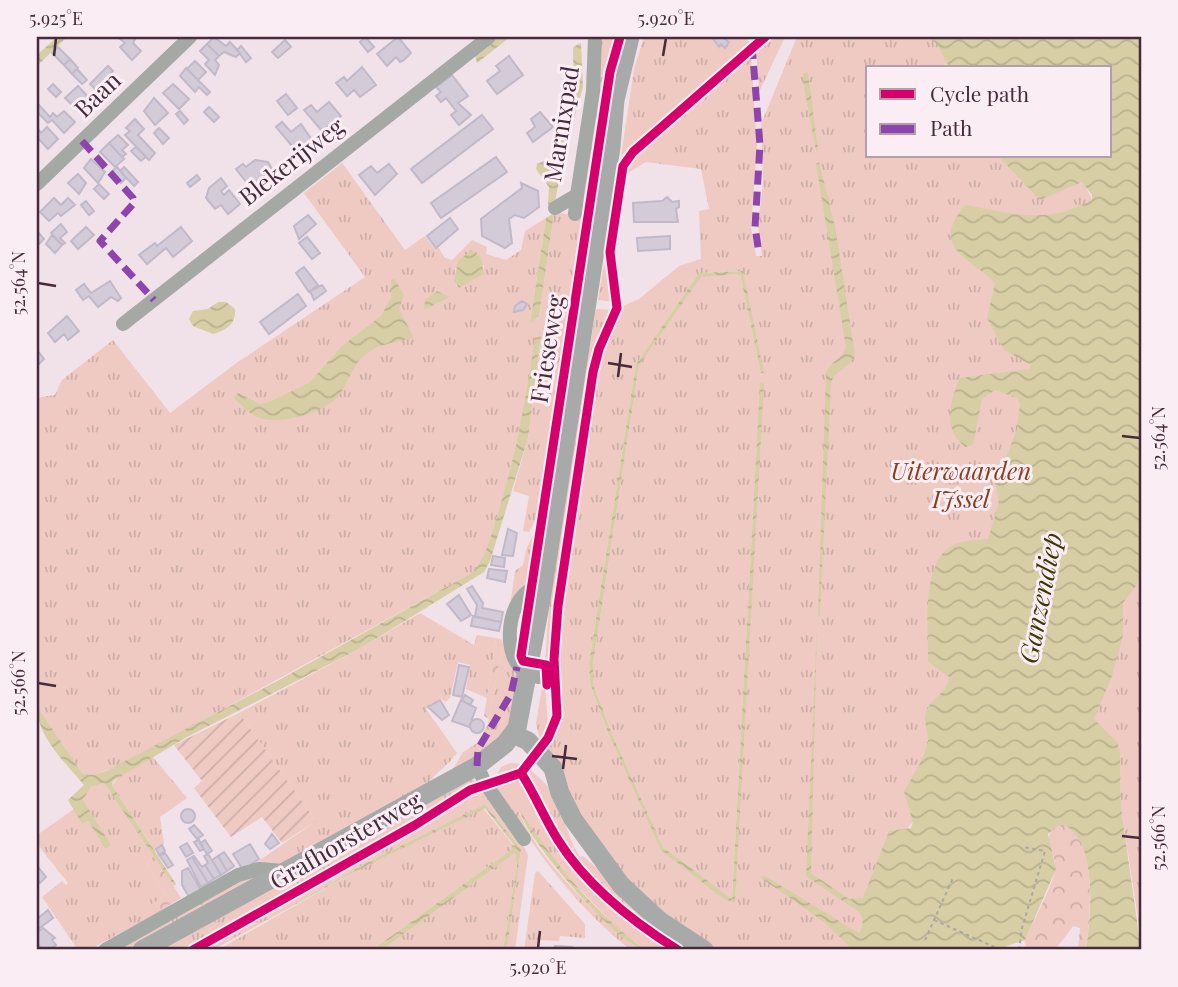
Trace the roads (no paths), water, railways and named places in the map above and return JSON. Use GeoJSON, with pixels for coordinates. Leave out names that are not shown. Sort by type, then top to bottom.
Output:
{"type":"FeatureCollection","features":[{"type":"Feature","properties":{"kind":"main road","name":"Frieseweg"},"geometry":{"type":"LineString","coordinates":[[519,741],[521,713],[533,676],[542,595],[611,147],[615,100],[633,38]]}},
{"type":"Feature","properties":{"kind":"main road","name":"Grafhorsterweg"},"geometry":{"type":"LineString","coordinates":[[142,950],[519,741]]}},
{"type":"Feature","properties":{"kind":"main road"},"geometry":{"type":"LineString","coordinates":[[519,741],[553,768],[560,793],[590,846],[629,894],[660,921],[704,950]]}},
{"type":"Feature","properties":{"kind":"street","name":"Baan"},"geometry":{"type":"LineString","coordinates":[[37,184],[190,37]]}},
{"type":"Feature","properties":{"kind":"street","name":"Blekerijweg"},"geometry":{"type":"LineString","coordinates":[[123,324],[489,37]]}},
{"type":"Feature","properties":{"kind":"street","name":"Marnixpad"},"geometry":{"type":"LineString","coordinates":[[555,208],[577,195],[593,91],[595,37]]}},
{"type":"Feature","properties":{"kind":"street"},"geometry":{"type":"LineString","coordinates":[[575,214],[577,195]]}},
{"type":"Feature","properties":{"kind":"street"},"geometry":{"type":"LineString","coordinates":[[477,766],[524,839]]}},
{"type":"Feature","properties":{"kind":"street","name":"Grafhorsterweg"},"geometry":{"type":"LineString","coordinates":[[105,950],[239,875],[259,869],[284,872]]}},
{"type":"Feature","properties":{"kind":"water"},"geometry":{"type":"Polygon","coordinates":[[[57,37],[67,37],[37,66],[37,55],[57,37]]]}},
{"type":"Feature","properties":{"kind":"water"},"geometry":{"type":"Polygon","coordinates":[[[498,37],[510,37],[477,63],[475,55],[498,37]]]}},
{"type":"Feature","properties":{"kind":"water","name":"Ganzendiep"},"geometry":{"type":"Polygon","coordinates":[[[929,37],[1141,37],[1141,564],[1138,583],[1123,603],[1123,635],[1112,676],[1094,719],[1117,742],[1120,752],[1121,807],[1141,950],[1086,950],[1090,918],[1087,860],[1073,831],[1060,824],[1048,834],[1056,869],[1025,940],[1007,946],[1005,950],[853,950],[824,922],[760,877],[765,876],[859,933],[863,920],[859,912],[806,876],[817,626],[811,873],[849,899],[863,898],[889,831],[911,828],[913,822],[904,792],[921,761],[928,741],[926,713],[931,703],[946,687],[949,677],[928,662],[927,615],[931,580],[944,553],[955,544],[988,539],[999,502],[996,484],[1017,429],[1020,404],[1017,398],[995,390],[982,399],[973,445],[965,447],[950,423],[953,397],[959,378],[1030,369],[1031,365],[1004,350],[987,318],[995,283],[957,250],[952,242],[951,232],[965,205],[1014,214],[1045,215],[1076,207],[1092,199],[1082,182],[1040,200],[1000,158],[1112,158],[1112,66],[949,66],[937,44],[929,37]]]}},
{"type":"Feature","properties":{"kind":"water"},"geometry":{"type":"Polygon","coordinates":[[[581,43],[583,87],[570,133],[563,130],[574,92],[573,47],[581,43]]]}},
{"type":"Feature","properties":{"kind":"water"},"geometry":{"type":"Polygon","coordinates":[[[808,72],[816,151],[803,81],[803,74],[808,72]]]}},
{"type":"Feature","properties":{"kind":"water"},"geometry":{"type":"Polygon","coordinates":[[[562,136],[568,138],[555,201],[548,206],[549,187],[536,169],[537,164],[548,159],[562,136]]]}},
{"type":"Feature","properties":{"kind":"water"},"geometry":{"type":"Polygon","coordinates":[[[819,162],[835,226],[855,355],[831,383],[818,617],[826,373],[846,347],[816,164],[819,162]]]}},
{"type":"Feature","properties":{"kind":"water"},"geometry":{"type":"Polygon","coordinates":[[[554,213],[539,317],[530,323],[546,218],[554,213]]]}},
{"type":"Feature","properties":{"kind":"water"},"geometry":{"type":"Polygon","coordinates":[[[472,250],[481,257],[484,274],[459,288],[454,281],[458,261],[472,250]]]}},
{"type":"Feature","properties":{"kind":"water"},"geometry":{"type":"Polygon","coordinates":[[[743,271],[764,373],[761,373],[740,274],[701,277],[639,365],[593,664],[593,684],[612,734],[663,847],[732,899],[760,383],[764,384],[735,903],[722,898],[661,850],[609,735],[590,684],[589,663],[636,364],[699,273],[743,271]]]}},
{"type":"Feature","properties":{"kind":"water"},"geometry":{"type":"Polygon","coordinates":[[[395,279],[404,295],[399,309],[414,338],[383,345],[367,353],[358,362],[334,401],[303,416],[269,420],[252,414],[234,398],[238,393],[260,404],[267,403],[309,383],[342,346],[381,316],[391,298],[391,280],[395,279]]]}},
{"type":"Feature","properties":{"kind":"water"},"geometry":{"type":"Polygon","coordinates":[[[437,291],[450,297],[424,310],[425,300],[437,291]]]}},
{"type":"Feature","properties":{"kind":"water"},"geometry":{"type":"Polygon","coordinates":[[[218,302],[226,302],[235,309],[230,326],[213,334],[193,326],[189,319],[193,311],[208,309],[218,302]]]}},
{"type":"Feature","properties":{"kind":"water"},"geometry":{"type":"Polygon","coordinates":[[[541,336],[528,438],[490,561],[484,572],[361,648],[187,737],[113,781],[112,785],[176,884],[174,886],[104,783],[91,787],[83,800],[111,845],[105,849],[88,821],[82,824],[68,800],[84,785],[47,739],[38,717],[37,706],[82,773],[93,775],[106,771],[279,680],[473,572],[486,551],[504,491],[520,426],[535,338],[541,336]]]}},
{"type":"Feature","properties":{"kind":"water"},"geometry":{"type":"Polygon","coordinates":[[[485,804],[521,849],[507,950],[503,950],[517,865],[515,853],[382,950],[372,950],[512,849],[514,845],[485,808],[350,874],[213,950],[366,863],[485,804]]]}},
{"type":"Feature","properties":{"kind":"water"},"geometry":{"type":"Polygon","coordinates":[[[520,811],[593,904],[646,950],[616,932],[575,890],[537,843],[520,811]]]}},
{"type":"Feature","properties":{"kind":"park label","name":"Uiterwaarden IJssel"},"geometry":{"type":"Point","coordinates":[961,486]}}]}
